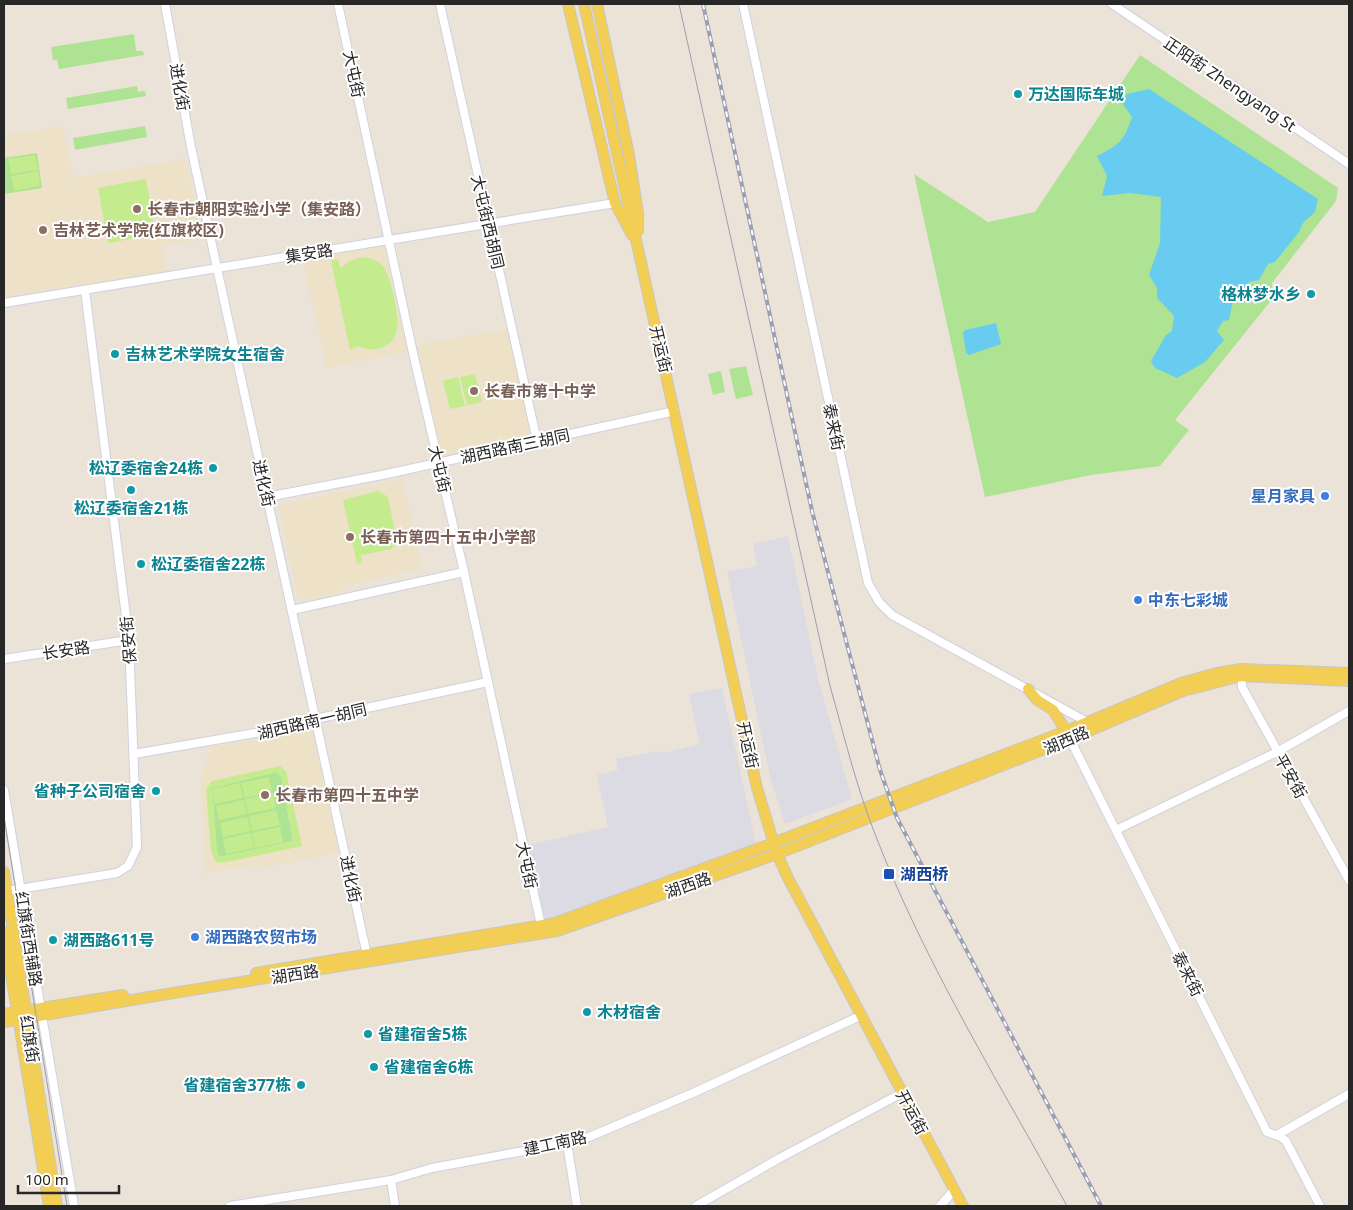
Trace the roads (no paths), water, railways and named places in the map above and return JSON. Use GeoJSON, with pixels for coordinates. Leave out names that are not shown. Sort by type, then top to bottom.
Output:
{"type":"FeatureCollection","features":[{"type":"Feature","properties":{"kind":"main road","name":"开运街"},"geometry":{"type":"LineString","coordinates":[[568,4],[614,203],[638,244]]}},
{"type":"Feature","properties":{"kind":"main road","name":"开运街"},"geometry":{"type":"LineString","coordinates":[[584,4],[757,788],[773,843],[860,1016],[963,1206]]}},
{"type":"Feature","properties":{"kind":"main road","name":"开运街"},"geometry":{"type":"LineString","coordinates":[[597,4],[629,155],[638,213],[638,244]]}},
{"type":"Feature","properties":{"kind":"main road","name":"湖西路"},"geometry":{"type":"LineString","coordinates":[[4,1014],[22,1015],[542,930],[777,854],[1068,735],[1087,722],[1181,684],[1217,673],[1349,673]]}},
{"type":"Feature","properties":{"kind":"main road","name":"湖西路"},"geometry":{"type":"LineString","coordinates":[[542,930],[1068,735],[1097,727],[1183,691],[1241,673],[1349,681]]}},
{"type":"Feature","properties":{"kind":"main road"},"geometry":{"type":"LineString","coordinates":[[1028,689],[1037,700],[1053,710],[1068,735]]}},
{"type":"Feature","properties":{"kind":"main road","name":"红旗街"},"geometry":{"type":"LineString","coordinates":[[4,872],[49,1206]]}},
{"type":"Feature","properties":{"kind":"main road","name":"红旗街"},"geometry":{"type":"LineString","coordinates":[[4,932],[22,1015],[56,1206]]}},
{"type":"Feature","properties":{"kind":"main road","name":"湖西路"},"geometry":{"type":"LineString","coordinates":[[4,1022],[22,1015]]}},
{"type":"Feature","properties":{"kind":"street","name":"进化街"},"geometry":{"type":"LineString","coordinates":[[165,4],[191,147],[368,958]]}},
{"type":"Feature","properties":{"kind":"street","name":"大屯街"},"geometry":{"type":"LineString","coordinates":[[338,4],[542,930]]}},
{"type":"Feature","properties":{"kind":"street","name":"大屯街西胡同"},"geometry":{"type":"LineString","coordinates":[[440,4],[537,441]]}},
{"type":"Feature","properties":{"kind":"street","name":"泰来街"},"geometry":{"type":"LineString","coordinates":[[744,4],[868,583],[880,602],[892,615],[1097,727]]}},
{"type":"Feature","properties":{"kind":"street","name":"正阳街 Zhengyang St"},"geometry":{"type":"LineString","coordinates":[[1112,4],[1349,164]]}},
{"type":"Feature","properties":{"kind":"street","name":"集安路"},"geometry":{"type":"LineString","coordinates":[[4,304],[614,203]]}},
{"type":"Feature","properties":{"kind":"street","name":"保安街"},"geometry":{"type":"LineString","coordinates":[[7,891],[118,872],[128,866],[137,847],[129,640],[85,290]]}},
{"type":"Feature","properties":{"kind":"street","name":"湖西路南三胡同"},"geometry":{"type":"LineString","coordinates":[[267,497],[675,411]]}},
{"type":"Feature","properties":{"kind":"street"},"geometry":{"type":"LineString","coordinates":[[292,610],[464,572]]}},
{"type":"Feature","properties":{"kind":"street","name":"长安路"},"geometry":{"type":"LineString","coordinates":[[4,659],[129,640]]}},
{"type":"Feature","properties":{"kind":"street","name":"平安街"},"geometry":{"type":"LineString","coordinates":[[1241,673],[1242,687],[1349,880]]}},
{"type":"Feature","properties":{"kind":"street","name":"湖西路南一胡同"},"geometry":{"type":"LineString","coordinates":[[134,754],[313,724],[320,718],[488,682]]}},
{"type":"Feature","properties":{"kind":"street"},"geometry":{"type":"LineString","coordinates":[[1116,830],[1277,752],[1349,711]]}},
{"type":"Feature","properties":{"kind":"street","name":"泰来街"},"geometry":{"type":"LineString","coordinates":[[1068,735],[1268,1132],[1286,1141],[1320,1206]]}},
{"type":"Feature","properties":{"kind":"street","name":"红旗街西辅路"},"geometry":{"type":"LineString","coordinates":[[4,790],[74,1206]]}},
{"type":"Feature","properties":{"kind":"street","name":"建工南路"},"geometry":{"type":"LineString","coordinates":[[230,1206],[391,1180],[461,1161],[567,1143],[624,1124],[860,1016]]}},
{"type":"Feature","properties":{"kind":"street"},"geometry":{"type":"LineString","coordinates":[[696,1206],[778,1159],[902,1093]]}},
{"type":"Feature","properties":{"kind":"street"},"geometry":{"type":"LineString","coordinates":[[1277,1135],[1349,1094]]}},
{"type":"Feature","properties":{"kind":"street"},"geometry":{"type":"LineString","coordinates":[[1286,1141],[1288,1128]]}},
{"type":"Feature","properties":{"kind":"street"},"geometry":{"type":"LineString","coordinates":[[567,1143],[576,1206]]}},
{"type":"Feature","properties":{"kind":"street"},"geometry":{"type":"LineString","coordinates":[[391,1180],[395,1206]]}},
{"type":"Feature","properties":{"kind":"street"},"geometry":{"type":"LineString","coordinates":[[940,1206],[955,1189]]}},
{"type":"Feature","properties":{"kind":"water"},"geometry":{"type":"Polygon","coordinates":[[[1149,89],[1318,199],[1315,212],[1303,223],[1299,232],[1275,262],[1268,264],[1259,280],[1249,282],[1245,290],[1234,296],[1229,320],[1223,321],[1217,331],[1224,340],[1205,362],[1177,378],[1155,368],[1151,361],[1166,335],[1172,331],[1174,316],[1157,298],[1157,288],[1149,275],[1160,243],[1161,197],[1130,193],[1102,196],[1107,176],[1097,156],[1116,145],[1126,132],[1132,117],[1121,101],[1127,94],[1149,89]]]}},
{"type":"Feature","properties":{"kind":"water"},"geometry":{"type":"Polygon","coordinates":[[[996,323],[1001,344],[969,355],[966,353],[963,333],[965,330],[996,323]]]}},
{"type":"Feature","properties":{"kind":"tram line"},"geometry":{"type":"LineString","coordinates":[[679,4],[830,686],[862,798],[895,882],[940,977],[1067,1206]]}},
{"type":"Feature","properties":{"kind":"tram line"},"geometry":{"type":"LineString","coordinates":[[4,817],[67,1206]]}},
{"type":"Feature","properties":{"kind":"railway"},"geometry":{"type":"LineString","coordinates":[[703,4],[812,511],[880,770],[897,818],[1101,1206]]}},
{"type":"Feature","properties":{"kind":"place","name":"万达国际车城"},"geometry":{"type":"Point","coordinates":[1018,94]}},
{"type":"Feature","properties":{"kind":"place","name":"长春市朝阳实验小学（集安路）"},"geometry":{"type":"Point","coordinates":[137,209]}},
{"type":"Feature","properties":{"kind":"place","name":"吉林艺术学院(红旗校区)"},"geometry":{"type":"Point","coordinates":[43,230]}},
{"type":"Feature","properties":{"kind":"place","name":"格林梦水乡"},"geometry":{"type":"Point","coordinates":[1311,294]}},
{"type":"Feature","properties":{"kind":"place","name":"吉林艺术学院女生宿舍"},"geometry":{"type":"Point","coordinates":[115,354]}},
{"type":"Feature","properties":{"kind":"place","name":"长春市第十中学"},"geometry":{"type":"Point","coordinates":[474,391]}},
{"type":"Feature","properties":{"kind":"place","name":"松辽委宿舍24栋"},"geometry":{"type":"Point","coordinates":[213,468]}},
{"type":"Feature","properties":{"kind":"place","name":"松辽委宿舍21栋"},"geometry":{"type":"Point","coordinates":[131,490]}},
{"type":"Feature","properties":{"kind":"place","name":"星月家具"},"geometry":{"type":"Point","coordinates":[1325,496]}},
{"type":"Feature","properties":{"kind":"place","name":"长春市第四十五中小学部"},"geometry":{"type":"Point","coordinates":[350,537]}},
{"type":"Feature","properties":{"kind":"place","name":"松辽委宿舍22栋"},"geometry":{"type":"Point","coordinates":[141,564]}},
{"type":"Feature","properties":{"kind":"place","name":"中东七彩城"},"geometry":{"type":"Point","coordinates":[1138,600]}},
{"type":"Feature","properties":{"kind":"place","name":"省种子公司宿舍"},"geometry":{"type":"Point","coordinates":[156,791]}},
{"type":"Feature","properties":{"kind":"place","name":"长春市第四十五中学"},"geometry":{"type":"Point","coordinates":[265,795]}},
{"type":"Feature","properties":{"kind":"place","name":"湖西桥"},"geometry":{"type":"Point","coordinates":[889,874]}},
{"type":"Feature","properties":{"kind":"place","name":"湖西路农贸市场"},"geometry":{"type":"Point","coordinates":[195,937]}},
{"type":"Feature","properties":{"kind":"place","name":"湖西路611号"},"geometry":{"type":"Point","coordinates":[53,940]}},
{"type":"Feature","properties":{"kind":"place","name":"木材宿舍"},"geometry":{"type":"Point","coordinates":[587,1012]}},
{"type":"Feature","properties":{"kind":"place","name":"省建宿舍5栋"},"geometry":{"type":"Point","coordinates":[368,1034]}},
{"type":"Feature","properties":{"kind":"place","name":"省建宿舍6栋"},"geometry":{"type":"Point","coordinates":[374,1067]}},
{"type":"Feature","properties":{"kind":"place","name":"省建宿舍377栋"},"geometry":{"type":"Point","coordinates":[301,1085]}}]}
